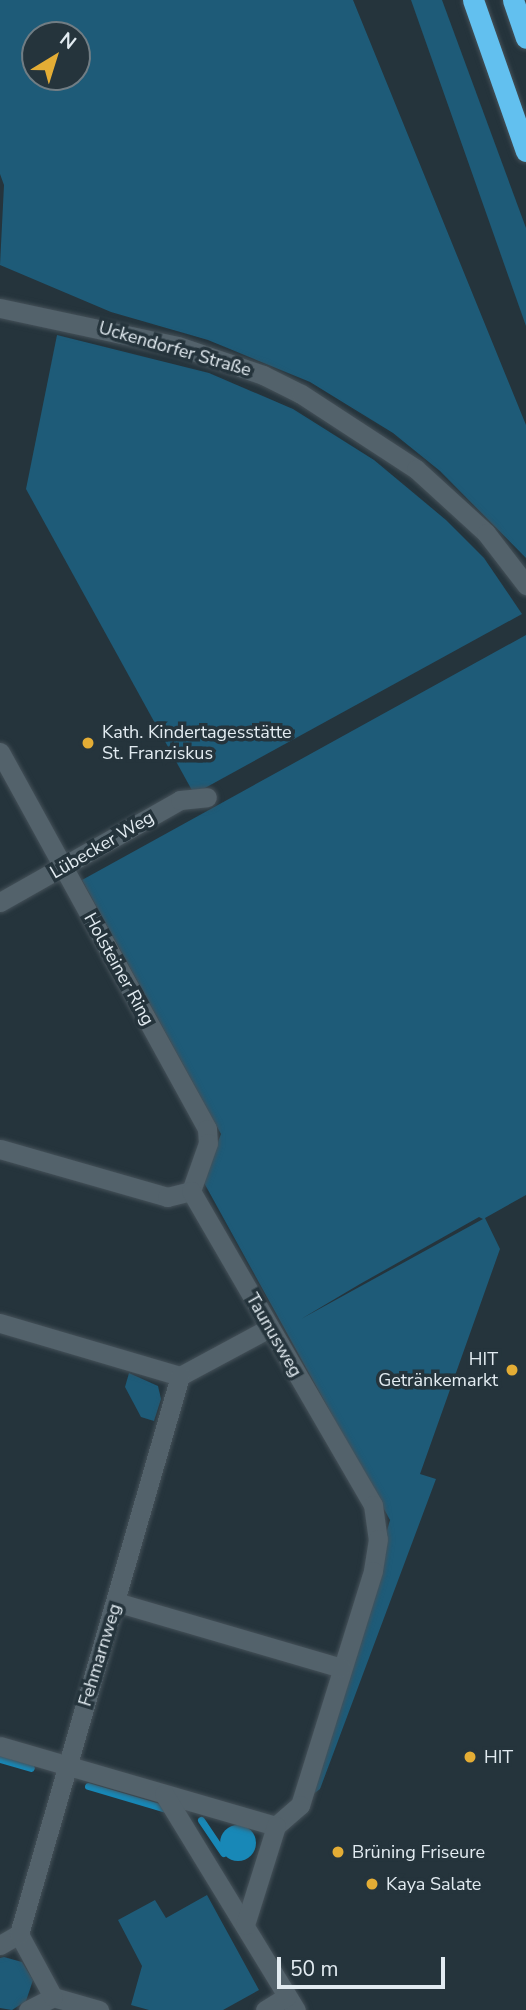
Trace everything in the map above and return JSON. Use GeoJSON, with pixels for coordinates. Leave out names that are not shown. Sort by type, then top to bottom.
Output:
{"type":"FeatureCollection","features":[{"type":"Feature","properties":{"kind":"highway"},"geometry":{"type":"LineString","coordinates":[[473,0],[526,151]]}},
{"type":"Feature","properties":{"kind":"highway"},"geometry":{"type":"LineString","coordinates":[[513,0],[526,37]]}},
{"type":"Feature","properties":{"kind":"street","name":"Uckendorfer Straße"},"geometry":{"type":"LineString","coordinates":[[0,308],[167,343],[263,375],[301,394],[416,469],[486,533],[526,585]]}},
{"type":"Feature","properties":{"kind":"street","name":"Holsteiner Ring"},"geometry":{"type":"LineString","coordinates":[[0,752],[207,1129],[208,1143],[191,1191]]}},
{"type":"Feature","properties":{"kind":"street","name":"Lübecker Weg"},"geometry":{"type":"LineString","coordinates":[[0,902],[180,800],[207,797]]}},
{"type":"Feature","properties":{"kind":"street"},"geometry":{"type":"LineString","coordinates":[[0,1149],[167,1197],[191,1191]]}},
{"type":"Feature","properties":{"kind":"street","name":"Taunusweg"},"geometry":{"type":"LineString","coordinates":[[191,1191],[373,1505],[378,1539],[373,1571],[300,1805],[276,1826]]}},
{"type":"Feature","properties":{"kind":"street"},"geometry":{"type":"LineString","coordinates":[[0,1322],[180,1376],[269,1328]]}},
{"type":"Feature","properties":{"kind":"street","name":"Fehmarnweg"},"geometry":{"type":"LineString","coordinates":[[19,1934],[180,1376]]}},
{"type":"Feature","properties":{"kind":"street"},"geometry":{"type":"LineString","coordinates":[[116,1602],[341,1668]]}},
{"type":"Feature","properties":{"kind":"street"},"geometry":{"type":"LineString","coordinates":[[0,1746],[276,1826],[244,1925]]}},
{"type":"Feature","properties":{"kind":"street"},"geometry":{"type":"LineString","coordinates":[[164,1794],[291,2003],[265,2010]]}},
{"type":"Feature","properties":{"kind":"street"},"geometry":{"type":"LineString","coordinates":[[0,1945],[19,1934],[53,1997]]}},
{"type":"Feature","properties":{"kind":"street"},"geometry":{"type":"LineString","coordinates":[[29,2010],[53,1997],[99,2010]]}},
{"type":"Feature","properties":{"kind":"shaded area"},"geometry":{"type":"Polygon","coordinates":[[[0,0],[353,0],[526,425],[526,558],[440,471],[393,433],[310,382],[208,340],[111,312],[0,265],[4,185],[0,174],[0,0]]]}},
{"type":"Feature","properties":{"kind":"shaded area"},"geometry":{"type":"Polygon","coordinates":[[[411,0],[442,0],[526,228],[526,326],[411,0]]]}},
{"type":"Feature","properties":{"kind":"shaded area"},"geometry":{"type":"Polygon","coordinates":[[[57,335],[209,373],[293,409],[374,460],[446,520],[484,558],[522,614],[194,794],[26,489],[57,335]]]}},
{"type":"Feature","properties":{"kind":"shaded area"},"geometry":{"type":"Polygon","coordinates":[[[526,635],[526,1195],[485,1218],[500,1249],[420,1474],[436,1479],[320,1789],[312,1795],[390,1520],[203,1181],[221,1134],[82,880],[526,635]],[[479,1217],[301,1319],[483,1219],[479,1217]]]}},
{"type":"Feature","properties":{"kind":"shaded area"},"geometry":{"type":"Polygon","coordinates":[[[129,1373],[158,1386],[161,1399],[154,1421],[141,1417],[125,1387],[129,1373]]]}},
{"type":"Feature","properties":{"kind":"shaded area"},"geometry":{"type":"Polygon","coordinates":[[[238,1825],[251,1830],[256,1843],[251,1856],[238,1861],[225,1856],[220,1843],[225,1830],[238,1825]]]}},
{"type":"Feature","properties":{"kind":"shaded area"},"geometry":{"type":"Polygon","coordinates":[[[207,1895],[259,1990],[223,2010],[149,2010],[131,2005],[142,1966],[118,1920],[155,1900],[166,1918],[207,1895]]]}},
{"type":"Feature","properties":{"kind":"shaded area"},"geometry":{"type":"Polygon","coordinates":[[[0,1958],[22,1962],[33,1980],[26,2001],[12,2010],[0,2008],[0,1958]]]}},
{"type":"Feature","properties":{"kind":"waterway"},"geometry":{"type":"LineString","coordinates":[[0,1759],[31,1768]]}},
{"type":"Feature","properties":{"kind":"waterway"},"geometry":{"type":"LineString","coordinates":[[88,1786],[166,1809]]}},
{"type":"Feature","properties":{"kind":"waterway"},"geometry":{"type":"LineString","coordinates":[[201,1820],[223,1853]]}},
{"type":"Feature","properties":{"kind":"place","name":"Kath. Kindertagesstätte St. Franziskus"},"geometry":{"type":"Point","coordinates":[88,743]}},
{"type":"Feature","properties":{"kind":"place","name":"HIT Getränkemarkt"},"geometry":{"type":"Point","coordinates":[512,1370]}},
{"type":"Feature","properties":{"kind":"place","name":"HIT"},"geometry":{"type":"Point","coordinates":[470,1757]}},
{"type":"Feature","properties":{"kind":"place","name":"Brüning Friseure"},"geometry":{"type":"Point","coordinates":[338,1852]}},
{"type":"Feature","properties":{"kind":"place","name":"Kaya Salate"},"geometry":{"type":"Point","coordinates":[372,1884]}}]}
